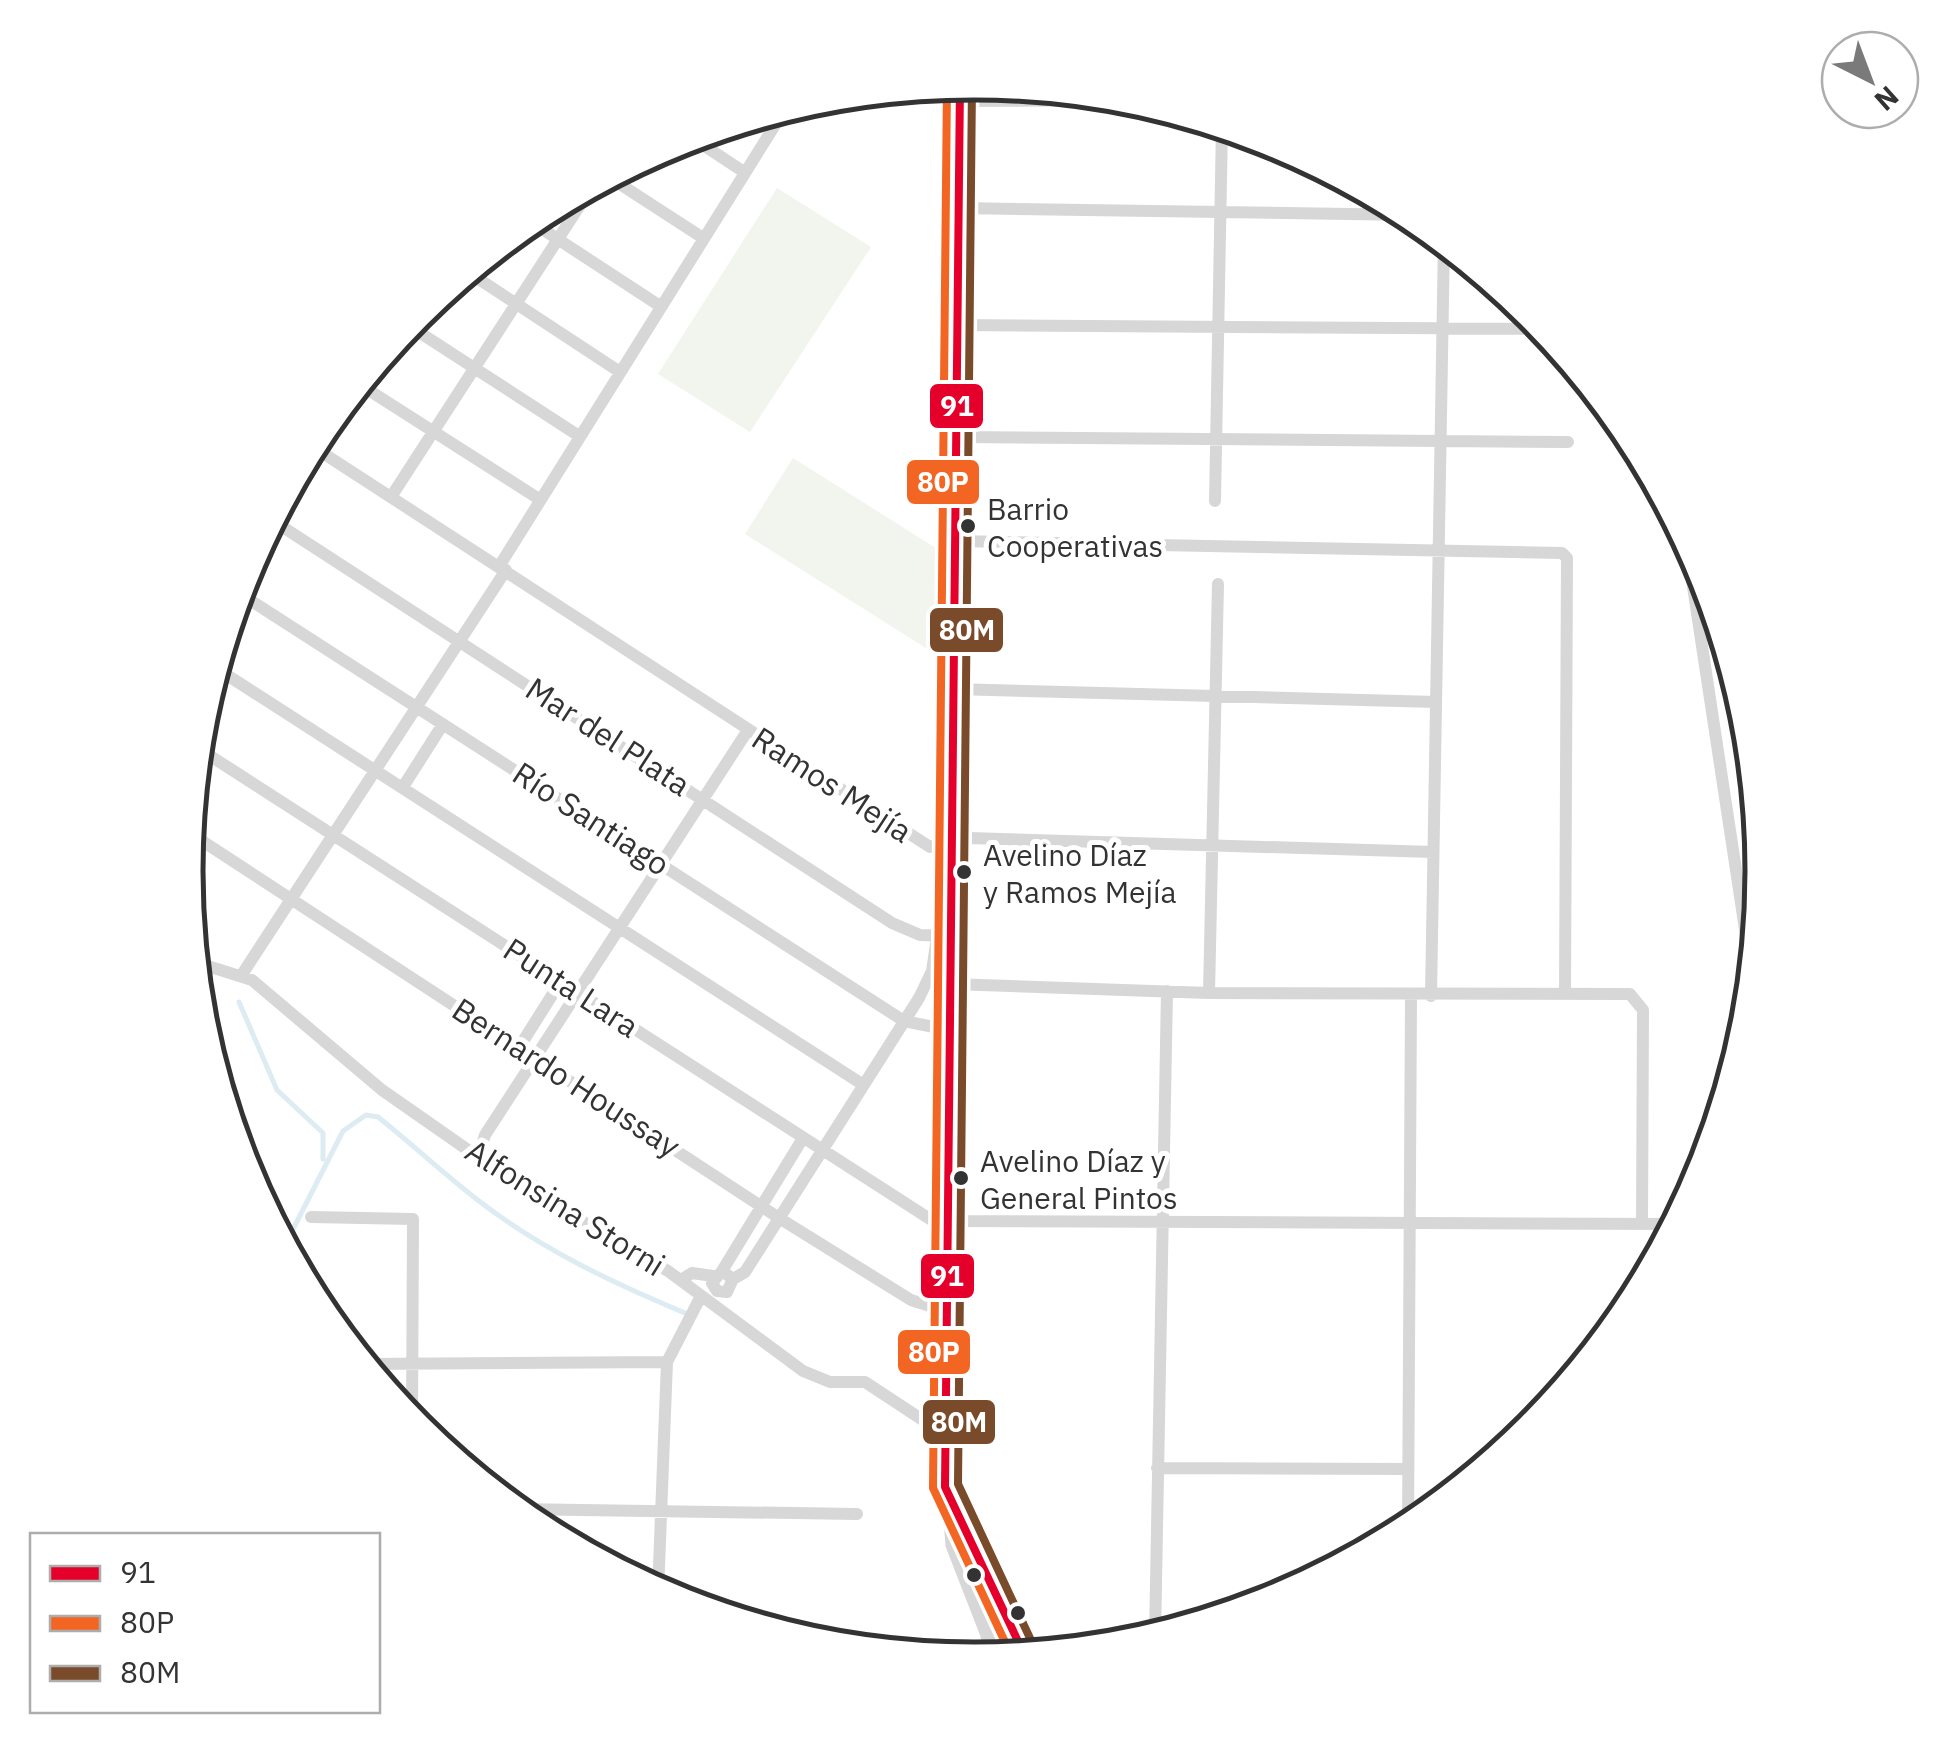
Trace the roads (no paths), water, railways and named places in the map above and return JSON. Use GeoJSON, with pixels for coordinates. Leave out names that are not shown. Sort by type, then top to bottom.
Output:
{"type":"FeatureCollection","features":[{"type":"Feature","properties":{"kind":"street"},"geometry":{"type":"LineString","coordinates":[[959,101],[951,842],[944,936],[950,984],[945,1487],[953,1545],[989,1642]]}},
{"type":"Feature","properties":{"kind":"street"},"geometry":{"type":"LineString","coordinates":[[241,976],[459,642],[539,499],[772,127]]}},
{"type":"Feature","properties":{"kind":"street"},"geometry":{"type":"LineString","coordinates":[[1215,501],[1215,326],[1222,141]]}},
{"type":"Feature","properties":{"kind":"street"},"geometry":{"type":"LineString","coordinates":[[708,148],[744,172]]}},
{"type":"Feature","properties":{"kind":"street"},"geometry":{"type":"LineString","coordinates":[[623,186],[703,238]]}},
{"type":"Feature","properties":{"kind":"street"},"geometry":{"type":"LineString","coordinates":[[959,208],[1378,214]]}},
{"type":"Feature","properties":{"kind":"street"},"geometry":{"type":"LineString","coordinates":[[391,498],[577,211]]}},
{"type":"Feature","properties":{"kind":"street"},"geometry":{"type":"LineString","coordinates":[[544,231],[660,306]]}},
{"type":"Feature","properties":{"kind":"street"},"geometry":{"type":"LineString","coordinates":[[1431,996],[1443,258]]}},
{"type":"Feature","properties":{"kind":"street"},"geometry":{"type":"LineString","coordinates":[[480,280],[620,372]]}},
{"type":"Feature","properties":{"kind":"street"},"geometry":{"type":"LineString","coordinates":[[958,325],[1523,329]]}},
{"type":"Feature","properties":{"kind":"street"},"geometry":{"type":"LineString","coordinates":[[422,334],[578,436]]}},
{"type":"Feature","properties":{"kind":"street"},"geometry":{"type":"LineString","coordinates":[[371,392],[539,499]]}},
{"type":"Feature","properties":{"kind":"street"},"geometry":{"type":"LineString","coordinates":[[956,436],[1568,442]]}},
{"type":"Feature","properties":{"kind":"street","name":"Ramos Mejía"},"geometry":{"type":"LineString","coordinates":[[326,455],[930,847],[968,838],[1434,852]]}},
{"type":"Feature","properties":{"kind":"street","name":"Mar del Plata"},"geometry":{"type":"LineString","coordinates":[[284,528],[892,923],[944,936]]}},
{"type":"Feature","properties":{"kind":"street"},"geometry":{"type":"LineString","coordinates":[[955,540],[1556,549],[1567,558],[1564,994]]}},
{"type":"Feature","properties":{"kind":"street"},"geometry":{"type":"LineString","coordinates":[[1209,993],[1218,584]]}},
{"type":"Feature","properties":{"kind":"street"},"geometry":{"type":"LineString","coordinates":[[1694,591],[1745,926]]}},
{"type":"Feature","properties":{"kind":"street","name":"Río Santiago"},"geometry":{"type":"LineString","coordinates":[[252,602],[904,1021],[949,1030]]}},
{"type":"Feature","properties":{"kind":"street"},"geometry":{"type":"LineString","coordinates":[[229,676],[862,1084]]}},
{"type":"Feature","properties":{"kind":"street"},"geometry":{"type":"LineString","coordinates":[[953,689],[1436,702]]}},
{"type":"Feature","properties":{"kind":"street"},"geometry":{"type":"LineString","coordinates":[[403,787],[443,724]]}},
{"type":"Feature","properties":{"kind":"street"},"geometry":{"type":"LineString","coordinates":[[478,1157],[484,1135],[748,730]]}},
{"type":"Feature","properties":{"kind":"street","name":"Punta Lara"},"geometry":{"type":"LineString","coordinates":[[212,757],[823,1151],[933,1220],[947,1223]]}},
{"type":"Feature","properties":{"kind":"street","name":"Bernardo Houssay"},"geometry":{"type":"LineString","coordinates":[[204,842],[779,1218],[912,1300],[946,1311]]}},
{"type":"Feature","properties":{"kind":"street"},"geometry":{"type":"LineString","coordinates":[[681,1280],[692,1273],[745,1272],[904,1021],[932,971],[944,936]]}},
{"type":"Feature","properties":{"kind":"street","name":"Alfonsina Storni"},"geometry":{"type":"LineString","coordinates":[[209,966],[252,980],[382,1090],[478,1157],[547,1192],[586,1224],[681,1280],[803,1371],[830,1382],[865,1382],[944,1434]]}},
{"type":"Feature","properties":{"kind":"street"},"geometry":{"type":"LineString","coordinates":[[520,1046],[560,982]]}},
{"type":"Feature","properties":{"kind":"street"},"geometry":{"type":"LineString","coordinates":[[950,984],[1411,996],[1630,994],[1640,1001],[1642,1222]]}},
{"type":"Feature","properties":{"kind":"street"},"geometry":{"type":"LineString","coordinates":[[1155,1621],[1167,991]]}},
{"type":"Feature","properties":{"kind":"street"},"geometry":{"type":"LineString","coordinates":[[1408,1510],[1411,996]]}},
{"type":"Feature","properties":{"kind":"street"},"geometry":{"type":"LineString","coordinates":[[723,1275],[759,1205],[803,1138]]}},
{"type":"Feature","properties":{"kind":"street"},"geometry":{"type":"LineString","coordinates":[[311,1217],[413,1219],[413,1399]]}},
{"type":"Feature","properties":{"kind":"street"},"geometry":{"type":"LineString","coordinates":[[947,1223],[1411,1220],[1661,1223]]}},
{"type":"Feature","properties":{"kind":"street"},"geometry":{"type":"LineString","coordinates":[[659,1574],[667,1362],[702,1296]]}},
{"type":"Feature","properties":{"kind":"street"},"geometry":{"type":"LineString","coordinates":[[382,1365],[667,1362]]}},
{"type":"Feature","properties":{"kind":"street"},"geometry":{"type":"LineString","coordinates":[[1158,1468],[1408,1469]]}},
{"type":"Feature","properties":{"kind":"street"},"geometry":{"type":"LineString","coordinates":[[945,1487],[1017,1641]]}},
{"type":"Feature","properties":{"kind":"street"},"geometry":{"type":"LineString","coordinates":[[542,1510],[857,1514]]}},
{"type":"Feature","properties":{"kind":"waterway"},"geometry":{"type":"LineString","coordinates":[[239,1002],[277,1090],[323,1133],[323,1159]]}},
{"type":"Feature","properties":{"kind":"waterway"},"geometry":{"type":"LineString","coordinates":[[292,1230],[343,1131],[366,1115],[378,1117],[466,1191],[527,1235],[605,1277],[685,1313]]}},
{"type":"Feature","properties":{"kind":"place","name":"Barrio Cooperativas"},"geometry":{"type":"Point","coordinates":[968,526]}},
{"type":"Feature","properties":{"kind":"place","name":"Avelino Díaz y Ramos Mejía"},"geometry":{"type":"Point","coordinates":[964,872]}},
{"type":"Feature","properties":{"kind":"place","name":"Avelino Díaz y General Pintos"},"geometry":{"type":"Point","coordinates":[961,1178]}}]}
